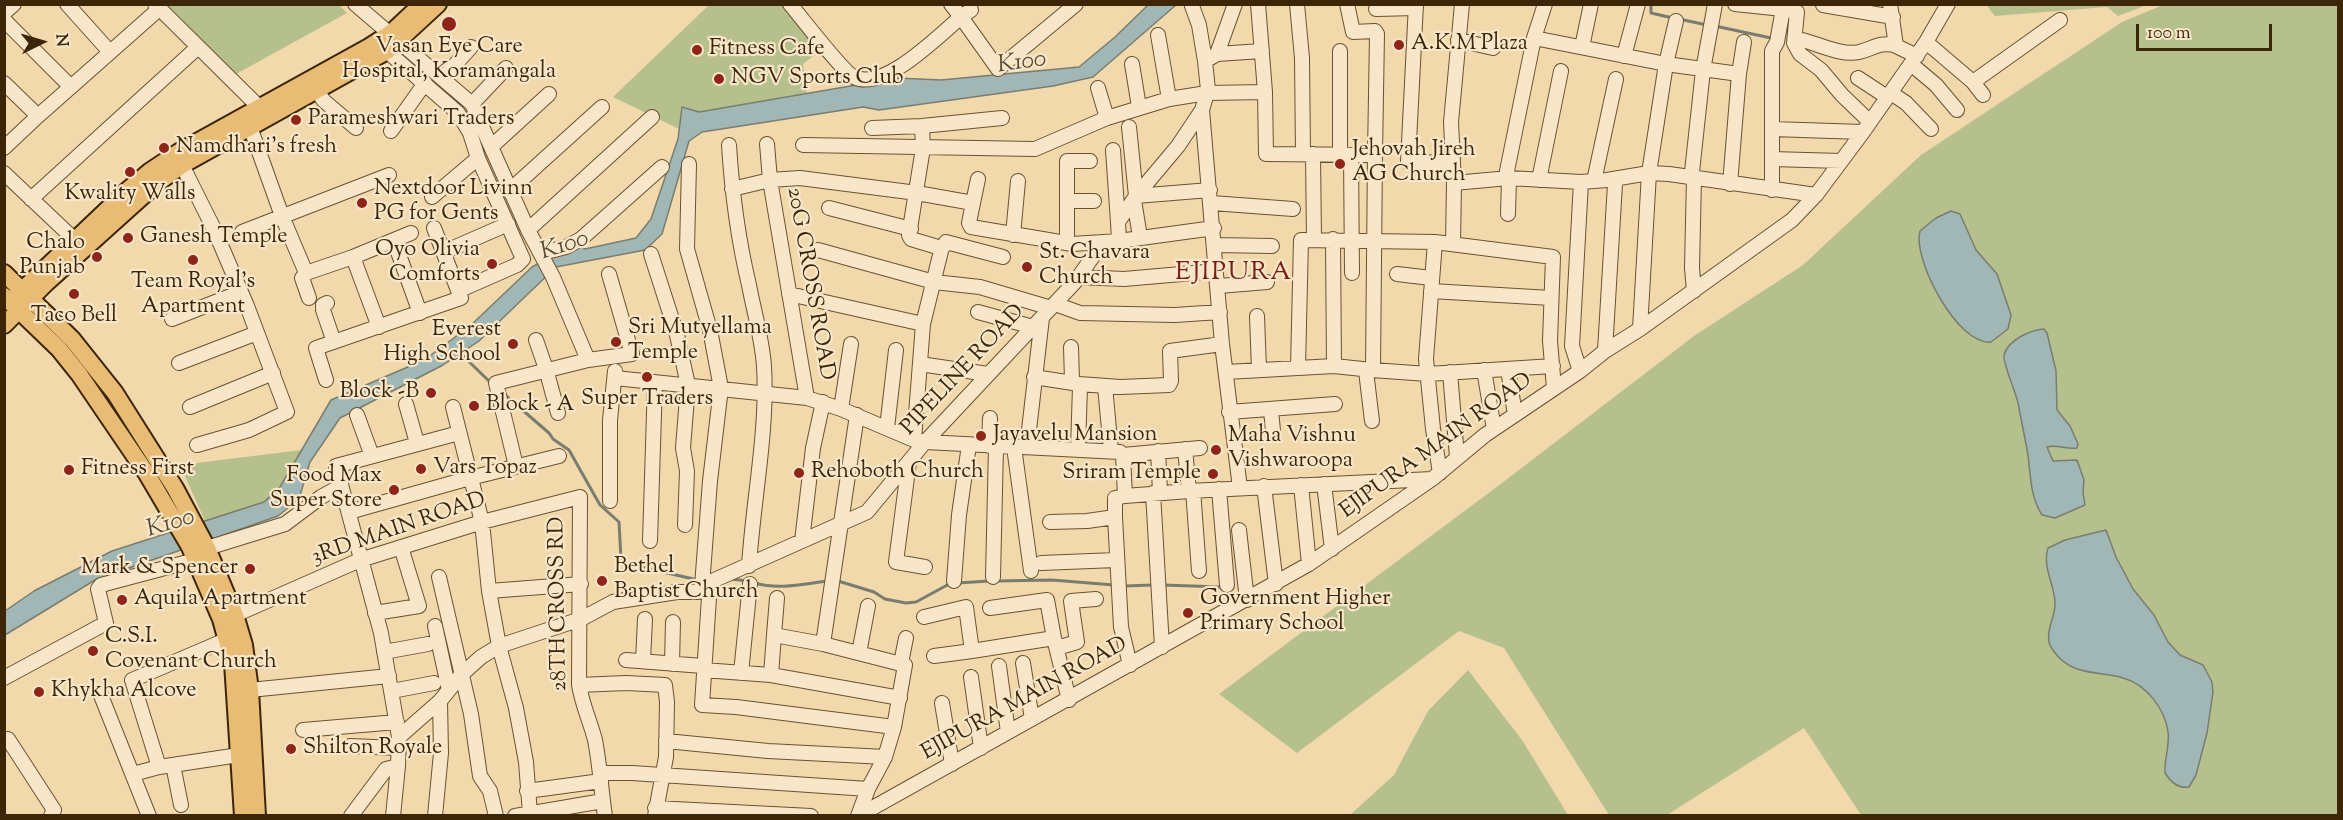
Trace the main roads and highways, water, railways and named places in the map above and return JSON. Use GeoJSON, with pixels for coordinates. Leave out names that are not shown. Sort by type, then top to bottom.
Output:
{"type":"FeatureCollection","features":[{"type":"Feature","properties":{"kind":"main road"},"geometry":{"type":"LineString","coordinates":[[4,325],[15,301],[75,240],[149,172],[179,152],[259,107],[389,41],[422,4]]}},
{"type":"Feature","properties":{"kind":"main road"},"geometry":{"type":"LineString","coordinates":[[15,301],[182,165],[318,91],[438,4]]}},
{"type":"Feature","properties":{"kind":"main road"},"geometry":{"type":"LineString","coordinates":[[4,273],[15,301],[72,339],[115,393],[186,523],[228,639],[235,688],[243,816]]}},
{"type":"Feature","properties":{"kind":"main road"},"geometry":{"type":"LineString","coordinates":[[197,552],[235,615],[244,645],[250,690],[257,816]]}},
{"type":"Feature","properties":{"kind":"waterway"},"geometry":{"type":"LineString","coordinates":[[1651,6],[1651,13],[1673,18]]}},
{"type":"Feature","properties":{"kind":"waterway"},"geometry":{"type":"LineString","coordinates":[[1679,19],[1707,25]]}},
{"type":"Feature","properties":{"kind":"waterway"},"geometry":{"type":"LineString","coordinates":[[1715,26],[1771,38]]}},
{"type":"Feature","properties":{"kind":"waterway"},"geometry":{"type":"LineString","coordinates":[[458,351],[492,384]]}},
{"type":"Feature","properties":{"kind":"waterway"},"geometry":{"type":"LineString","coordinates":[[504,394],[553,439],[569,450],[600,505],[619,522],[623,563],[698,580]]}},
{"type":"Feature","properties":{"kind":"waterway"},"geometry":{"type":"LineString","coordinates":[[731,579],[748,581]]}},
{"type":"Feature","properties":{"kind":"waterway"},"geometry":{"type":"LineString","coordinates":[[996,581],[1052,580],[1114,585]]}},
{"type":"Feature","properties":{"kind":"waterway"},"geometry":{"type":"LineString","coordinates":[[755,583],[782,586],[828,581]]}},
{"type":"Feature","properties":{"kind":"waterway"},"geometry":{"type":"LineString","coordinates":[[838,581],[874,592],[885,599],[906,603],[916,602],[951,583]]}},
{"type":"Feature","properties":{"kind":"waterway"},"geometry":{"type":"LineString","coordinates":[[957,583],[990,581]]}},
{"type":"Feature","properties":{"kind":"waterway"},"geometry":{"type":"LineString","coordinates":[[1124,586],[1153,585]]}},
{"type":"Feature","properties":{"kind":"waterway"},"geometry":{"type":"LineString","coordinates":[[1163,585],[1222,587]]}},
{"type":"Feature","properties":{"kind":"place","name":"Vasan Eye Care Hospital, Koramangala"},"geometry":{"type":"Point","coordinates":[449,24]}},
{"type":"Feature","properties":{"kind":"place","name":"A.K.M Plaza"},"geometry":{"type":"Point","coordinates":[1399,45]}},
{"type":"Feature","properties":{"kind":"place","name":"Fitness Cafe"},"geometry":{"type":"Point","coordinates":[697,50]}},
{"type":"Feature","properties":{"kind":"place","name":"NGV Sports Club"},"geometry":{"type":"Point","coordinates":[719,79]}},
{"type":"Feature","properties":{"kind":"place","name":"Parameshwari Traders"},"geometry":{"type":"Point","coordinates":[296,120]}},
{"type":"Feature","properties":{"kind":"place","name":"Namdhari's fresh"},"geometry":{"type":"Point","coordinates":[164,148]}},
{"type":"Feature","properties":{"kind":"place","name":"Jehovah Jireh AG Church"},"geometry":{"type":"Point","coordinates":[1340,164]}},
{"type":"Feature","properties":{"kind":"place","name":"Kwality Walls"},"geometry":{"type":"Point","coordinates":[130,172]}},
{"type":"Feature","properties":{"kind":"place","name":"Nextdoor Livinn PG for Gents"},"geometry":{"type":"Point","coordinates":[362,203]}},
{"type":"Feature","properties":{"kind":"place","name":"Ganesh Temple"},"geometry":{"type":"Point","coordinates":[128,238]}},
{"type":"Feature","properties":{"kind":"place","name":"Chalo Punjab"},"geometry":{"type":"Point","coordinates":[97,257]}},
{"type":"Feature","properties":{"kind":"place","name":"Team Royal's Apartment"},"geometry":{"type":"Point","coordinates":[193,260]}},
{"type":"Feature","properties":{"kind":"place","name":"Oyo Olivia Comforts"},"geometry":{"type":"Point","coordinates":[492,264]}},
{"type":"Feature","properties":{"kind":"place","name":"St. Chavara Church"},"geometry":{"type":"Point","coordinates":[1027,267]}},
{"type":"Feature","properties":{"kind":"place","name":"Taco Bell"},"geometry":{"type":"Point","coordinates":[74,294]}},
{"type":"Feature","properties":{"kind":"place","name":"Sri Mutyellama Temple"},"geometry":{"type":"Point","coordinates":[616,342]}},
{"type":"Feature","properties":{"kind":"place","name":"Everest High School"},"geometry":{"type":"Point","coordinates":[513,344]}},
{"type":"Feature","properties":{"kind":"place","name":"Super Traders"},"geometry":{"type":"Point","coordinates":[647,377]}},
{"type":"Feature","properties":{"kind":"place","name":"Block -B"},"geometry":{"type":"Point","coordinates":[431,393]}},
{"type":"Feature","properties":{"kind":"place","name":"Block - A"},"geometry":{"type":"Point","coordinates":[474,406]}},
{"type":"Feature","properties":{"kind":"place","name":"Jayavelu Mansion"},"geometry":{"type":"Point","coordinates":[981,436]}},
{"type":"Feature","properties":{"kind":"place","name":"Maha Vishnu Vishwaroopa"},"geometry":{"type":"Point","coordinates":[1216,450]}},
{"type":"Feature","properties":{"kind":"place","name":"Vars Topaz"},"geometry":{"type":"Point","coordinates":[421,469]}},
{"type":"Feature","properties":{"kind":"place","name":"Fitness First"},"geometry":{"type":"Point","coordinates":[69,470]}},
{"type":"Feature","properties":{"kind":"place","name":"Rehoboth Church"},"geometry":{"type":"Point","coordinates":[799,473]}},
{"type":"Feature","properties":{"kind":"place","name":"Sriram Temple"},"geometry":{"type":"Point","coordinates":[1213,474]}},
{"type":"Feature","properties":{"kind":"place","name":"Food Max Super Store"},"geometry":{"type":"Point","coordinates":[394,490]}},
{"type":"Feature","properties":{"kind":"place","name":"Mark & Spencer"},"geometry":{"type":"Point","coordinates":[250,569]}},
{"type":"Feature","properties":{"kind":"place","name":"Bethel Baptist Church"},"geometry":{"type":"Point","coordinates":[602,581]}},
{"type":"Feature","properties":{"kind":"place","name":"Aquila Apartment"},"geometry":{"type":"Point","coordinates":[122,600]}},
{"type":"Feature","properties":{"kind":"place","name":"Government Higher Primary School"},"geometry":{"type":"Point","coordinates":[1188,613]}},
{"type":"Feature","properties":{"kind":"place","name":"C.S.I. Covenant Church"},"geometry":{"type":"Point","coordinates":[93,651]}},
{"type":"Feature","properties":{"kind":"place","name":"Khykha Alcove"},"geometry":{"type":"Point","coordinates":[39,692]}},
{"type":"Feature","properties":{"kind":"place","name":"Shilton Royale"},"geometry":{"type":"Point","coordinates":[291,749]}},
{"type":"Feature","properties":{"kind":"district","name":"EJIPURA"},"geometry":{"type":"Point","coordinates":[1234,275]}},
{"type":"Feature","properties":{"kind":"water label","name":"K100"},"geometry":{"type":"Point","coordinates":[1022,64]}},
{"type":"Feature","properties":{"kind":"water label","name":"K100"},"geometry":{"type":"Point","coordinates":[565,247]}},
{"type":"Feature","properties":{"kind":"water label","name":"K100"},"geometry":{"type":"Point","coordinates":[171,525]}}]}
